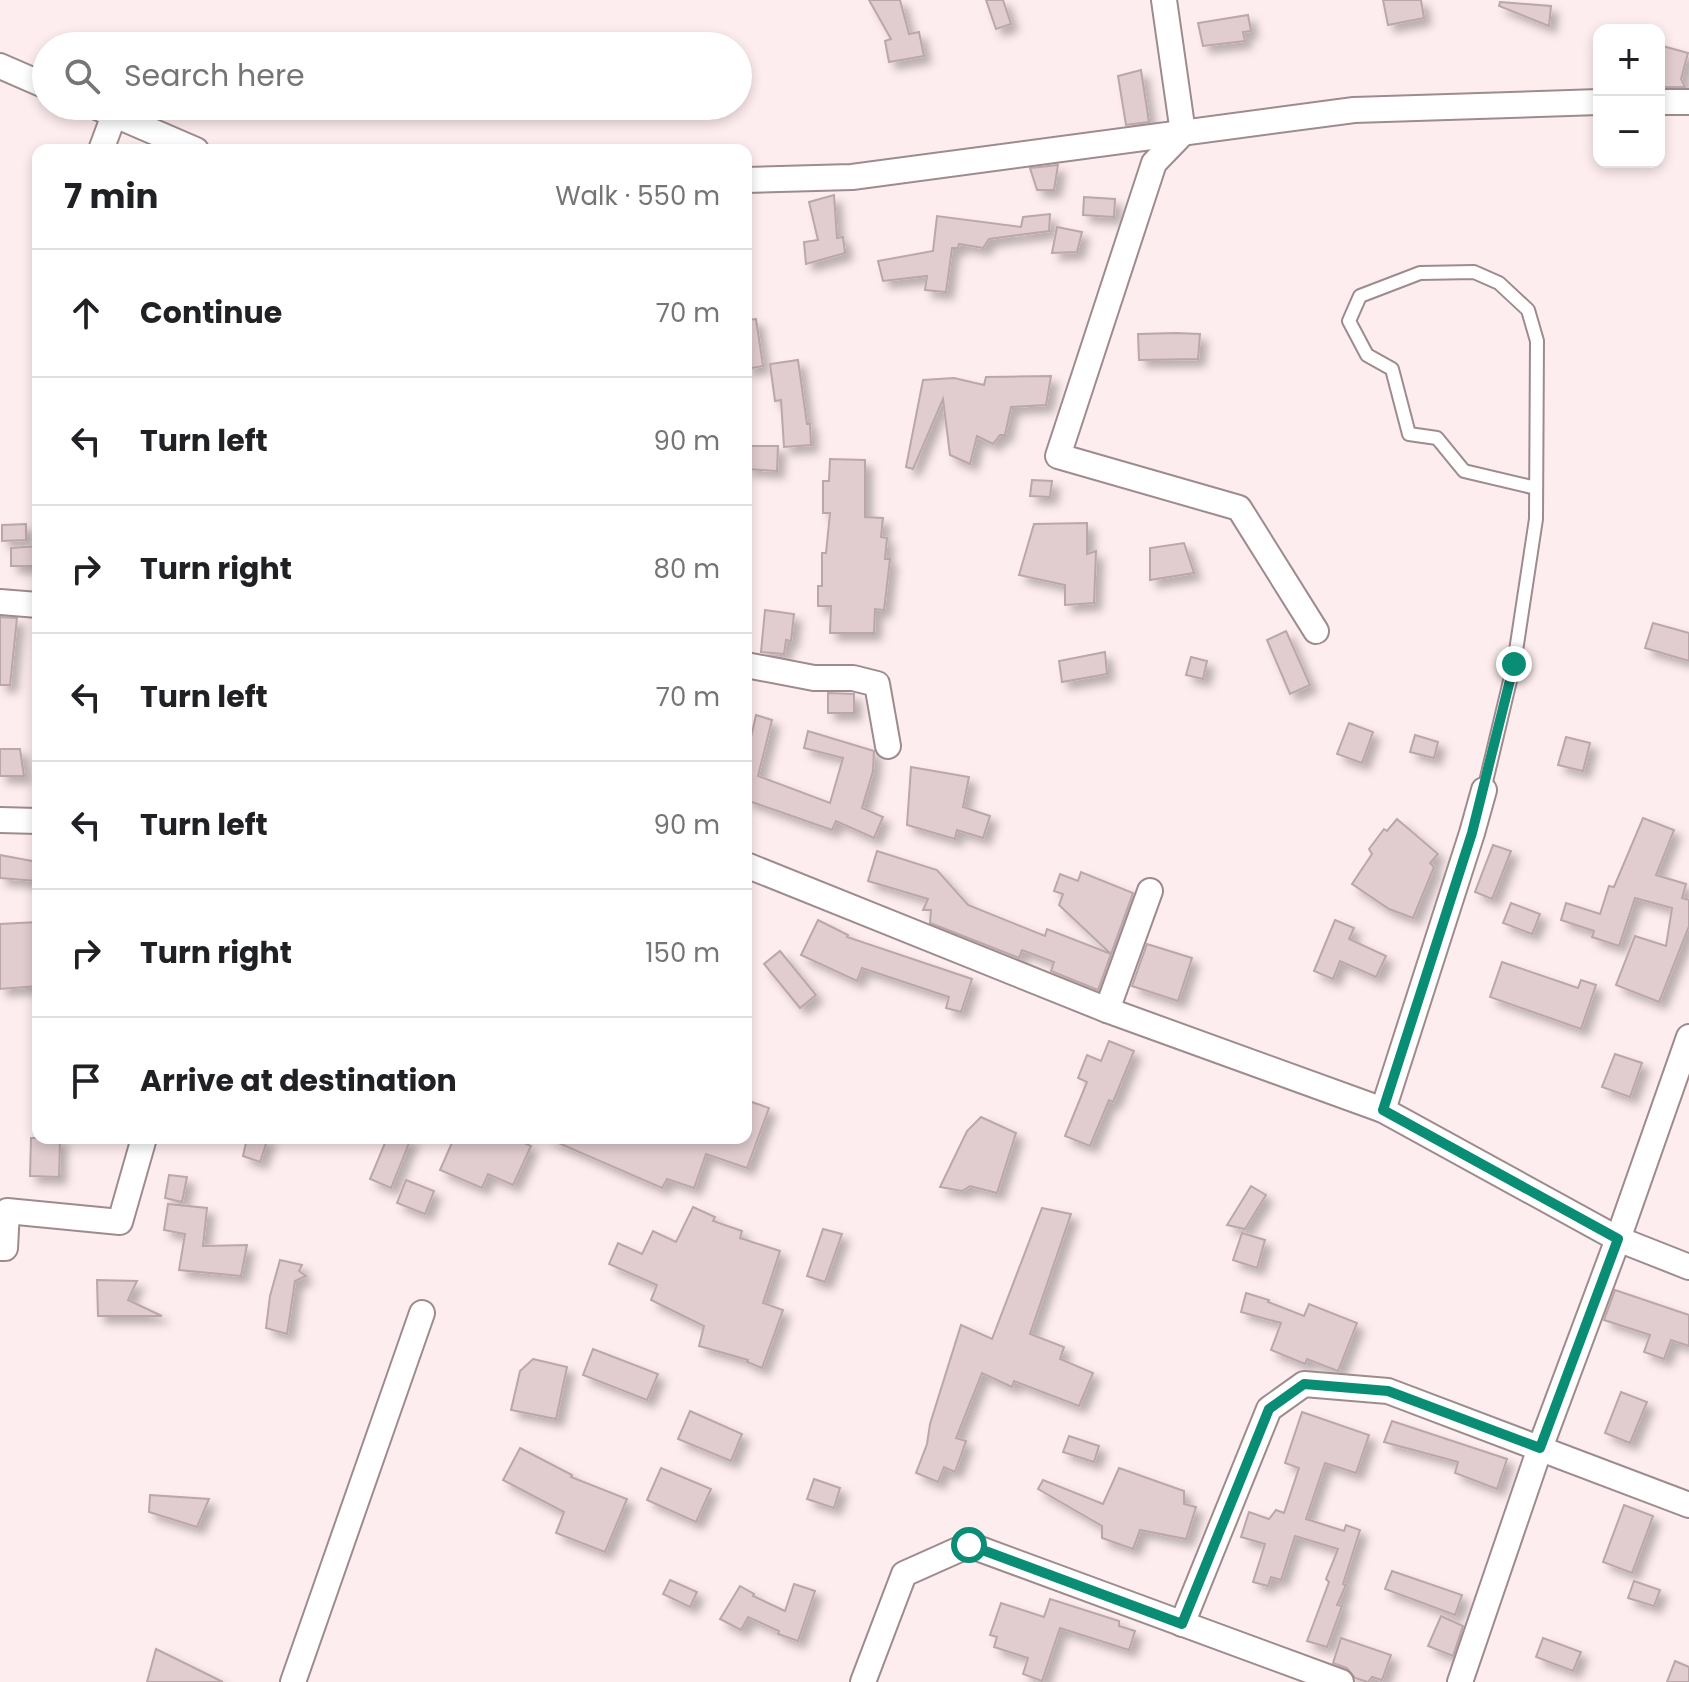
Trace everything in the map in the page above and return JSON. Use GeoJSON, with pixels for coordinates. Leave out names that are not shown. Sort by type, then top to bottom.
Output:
{"type":"FeatureCollection","features":[{"type":"Feature","properties":{"kind":"street"},"geometry":{"type":"LineString","coordinates":[[1164,0],[1183,133]]}},
{"type":"Feature","properties":{"kind":"street"},"geometry":{"type":"LineString","coordinates":[[0,66],[32,80]]}},
{"type":"Feature","properties":{"kind":"street"},"geometry":{"type":"LineString","coordinates":[[752,180],[852,177],[1354,110],[1593,102]]}},
{"type":"Feature","properties":{"kind":"street"},"geometry":{"type":"LineString","coordinates":[[1665,102],[1689,102]]}},
{"type":"Feature","properties":{"kind":"street"},"geometry":{"type":"LineString","coordinates":[[101,144],[103,120]]}},
{"type":"Feature","properties":{"kind":"street"},"geometry":{"type":"LineString","coordinates":[[127,120],[182,144]]}},
{"type":"Feature","properties":{"kind":"street"},"geometry":{"type":"LineString","coordinates":[[1183,133],[1154,163],[1058,456],[1239,508],[1316,631]]}},
{"type":"Feature","properties":{"kind":"street"},"geometry":{"type":"LineString","coordinates":[[0,602],[32,605]]}},
{"type":"Feature","properties":{"kind":"street"},"geometry":{"type":"LineString","coordinates":[[752,666],[814,678],[853,678],[877,684],[888,746]]}},
{"type":"Feature","properties":{"kind":"street"},"geometry":{"type":"LineString","coordinates":[[1383,1110],[1484,790]]}},
{"type":"Feature","properties":{"kind":"street"},"geometry":{"type":"LineString","coordinates":[[0,820],[32,821]]}},
{"type":"Feature","properties":{"kind":"street"},"geometry":{"type":"LineString","coordinates":[[752,867],[1107,1010],[1383,1110],[1618,1239],[1689,1267]]}},
{"type":"Feature","properties":{"kind":"street"},"geometry":{"type":"LineString","coordinates":[[1107,1010],[1150,891]]}},
{"type":"Feature","properties":{"kind":"street"},"geometry":{"type":"LineString","coordinates":[[1460,1682],[1540,1448],[1689,1037]]}},
{"type":"Feature","properties":{"kind":"street"},"geometry":{"type":"LineString","coordinates":[[0,1248],[5,1248],[7,1211],[120,1222],[121,1209],[142,1144]]}},
{"type":"Feature","properties":{"kind":"street"},"geometry":{"type":"LineString","coordinates":[[293,1682],[422,1313]]}},
{"type":"Feature","properties":{"kind":"street"},"geometry":{"type":"LineString","coordinates":[[1182,1624],[1269,1409],[1304,1384],[1388,1391],[1689,1505]]}},
{"type":"Feature","properties":{"kind":"street"},"geometry":{"type":"LineString","coordinates":[[863,1682],[904,1574],[969,1545],[1341,1682]]}},
{"type":"Feature","properties":{"kind":"lane"},"geometry":{"type":"LineString","coordinates":[[1484,790],[1514,664],[1536,519],[1537,341],[1528,310],[1499,283],[1474,272],[1420,273],[1360,296],[1349,321],[1367,355],[1392,369],[1409,434],[1437,438],[1464,471],[1536,488]]}},
{"type":"Feature","properties":{"kind":"building"},"geometry":{"type":"Polygon","coordinates":[[[869,0],[900,0],[909,34],[919,32],[924,56],[889,62],[885,41],[891,39],[869,0]]]}},
{"type":"Feature","properties":{"kind":"building"},"geometry":{"type":"Polygon","coordinates":[[[986,0],[1003,0],[1011,24],[996,29],[986,0]]]}},
{"type":"Feature","properties":{"kind":"building"},"geometry":{"type":"Polygon","coordinates":[[[1383,0],[1421,0],[1424,18],[1388,25],[1383,0]]]}},
{"type":"Feature","properties":{"kind":"building"},"geometry":{"type":"Polygon","coordinates":[[[1500,2],[1551,6],[1549,26],[1499,6],[1500,2]]]}},
{"type":"Feature","properties":{"kind":"building"},"geometry":{"type":"Polygon","coordinates":[[[1248,15],[1251,31],[1243,32],[1245,41],[1203,46],[1198,23],[1248,15]]]}},
{"type":"Feature","properties":{"kind":"building"},"geometry":{"type":"Polygon","coordinates":[[[1665,47],[1688,53],[1681,79],[1685,87],[1665,87],[1665,47]]]}},
{"type":"Feature","properties":{"kind":"building"},"geometry":{"type":"Polygon","coordinates":[[[1141,70],[1149,122],[1126,125],[1118,76],[1141,70]]]}},
{"type":"Feature","properties":{"kind":"building"},"geometry":{"type":"Polygon","coordinates":[[[1058,165],[1054,190],[1037,190],[1030,168],[1058,165]]]}},
{"type":"Feature","properties":{"kind":"building"},"geometry":{"type":"Polygon","coordinates":[[[834,195],[837,238],[843,237],[845,253],[806,264],[804,242],[818,240],[809,202],[834,195]]]}},
{"type":"Feature","properties":{"kind":"building"},"geometry":{"type":"Polygon","coordinates":[[[1084,197],[1115,199],[1114,217],[1083,215],[1084,197]]]}},
{"type":"Feature","properties":{"kind":"building"},"geometry":{"type":"Polygon","coordinates":[[[1050,214],[1049,231],[989,239],[983,248],[959,244],[958,248],[952,248],[946,292],[925,290],[927,276],[883,281],[878,261],[933,251],[937,216],[1021,227],[1023,217],[1050,214]]]}},
{"type":"Feature","properties":{"kind":"building"},"geometry":{"type":"Polygon","coordinates":[[[1057,227],[1082,232],[1077,252],[1052,253],[1057,227]]]}},
{"type":"Feature","properties":{"kind":"building"},"geometry":{"type":"Polygon","coordinates":[[[752,319],[756,319],[763,366],[752,368],[752,319]]]}},
{"type":"Feature","properties":{"kind":"building"},"geometry":{"type":"Polygon","coordinates":[[[1138,334],[1200,334],[1198,359],[1139,360],[1138,334]]]}},
{"type":"Feature","properties":{"kind":"building"},"geometry":{"type":"Polygon","coordinates":[[[798,360],[811,445],[784,447],[781,400],[775,401],[770,364],[798,360]]]}},
{"type":"Feature","properties":{"kind":"building"},"geometry":{"type":"Polygon","coordinates":[[[1051,376],[1046,405],[1011,407],[1005,435],[1000,435],[993,444],[977,436],[970,464],[950,455],[943,399],[913,469],[906,467],[923,380],[954,378],[984,385],[986,377],[1051,376]]]}},
{"type":"Feature","properties":{"kind":"building"},"geometry":{"type":"Polygon","coordinates":[[[752,446],[778,446],[777,471],[752,469],[752,446]]]}},
{"type":"Feature","properties":{"kind":"building"},"geometry":{"type":"Polygon","coordinates":[[[830,459],[865,460],[865,517],[883,518],[881,537],[887,538],[885,559],[890,559],[884,610],[875,609],[874,633],[830,633],[831,606],[818,606],[818,586],[822,586],[822,553],[826,553],[830,513],[823,513],[823,481],[829,481],[830,459]]]}},
{"type":"Feature","properties":{"kind":"building"},"geometry":{"type":"Polygon","coordinates":[[[1032,480],[1052,481],[1050,497],[1030,496],[1032,480]]]}},
{"type":"Feature","properties":{"kind":"building"},"geometry":{"type":"Polygon","coordinates":[[[1087,523],[1087,554],[1096,551],[1094,603],[1065,605],[1065,585],[1019,575],[1034,524],[1087,523]]]}},
{"type":"Feature","properties":{"kind":"building"},"geometry":{"type":"Polygon","coordinates":[[[26,524],[26,540],[2,541],[2,525],[26,524]]]}},
{"type":"Feature","properties":{"kind":"building"},"geometry":{"type":"Polygon","coordinates":[[[1184,543],[1194,573],[1150,580],[1150,548],[1184,543]]]}},
{"type":"Feature","properties":{"kind":"building"},"geometry":{"type":"Polygon","coordinates":[[[32,546],[32,566],[11,566],[11,548],[32,546]]]}},
{"type":"Feature","properties":{"kind":"building"},"geometry":{"type":"Polygon","coordinates":[[[765,610],[794,614],[791,641],[786,640],[784,654],[761,652],[765,610]]]}},
{"type":"Feature","properties":{"kind":"building"},"geometry":{"type":"Polygon","coordinates":[[[0,617],[17,618],[10,685],[0,685],[0,617]]]}},
{"type":"Feature","properties":{"kind":"building"},"geometry":{"type":"Polygon","coordinates":[[[1653,623],[1689,633],[1689,661],[1645,648],[1653,623]]]}},
{"type":"Feature","properties":{"kind":"building"},"geometry":{"type":"Polygon","coordinates":[[[1286,631],[1310,685],[1290,694],[1267,640],[1286,631]]]}},
{"type":"Feature","properties":{"kind":"building"},"geometry":{"type":"Polygon","coordinates":[[[1105,652],[1107,674],[1062,682],[1059,661],[1105,652]]]}},
{"type":"Feature","properties":{"kind":"building"},"geometry":{"type":"Polygon","coordinates":[[[1191,657],[1207,661],[1203,679],[1186,675],[1191,657]]]}},
{"type":"Feature","properties":{"kind":"building"},"geometry":{"type":"Polygon","coordinates":[[[828,693],[854,694],[854,713],[828,713],[828,693]]]}},
{"type":"Feature","properties":{"kind":"building"},"geometry":{"type":"Polygon","coordinates":[[[756,715],[772,720],[758,776],[830,803],[843,758],[804,748],[808,731],[874,751],[873,771],[862,808],[883,817],[874,838],[836,821],[832,830],[752,802],[752,733],[756,715]]]}},
{"type":"Feature","properties":{"kind":"building"},"geometry":{"type":"Polygon","coordinates":[[[1349,723],[1373,732],[1362,763],[1337,754],[1349,723]]]}},
{"type":"Feature","properties":{"kind":"building"},"geometry":{"type":"Polygon","coordinates":[[[1415,735],[1438,742],[1434,758],[1410,752],[1415,735]]]}},
{"type":"Feature","properties":{"kind":"building"},"geometry":{"type":"Polygon","coordinates":[[[1566,737],[1590,743],[1583,771],[1558,765],[1566,737]]]}},
{"type":"Feature","properties":{"kind":"building"},"geometry":{"type":"Polygon","coordinates":[[[0,749],[20,749],[24,776],[0,776],[0,749]]]}},
{"type":"Feature","properties":{"kind":"building"},"geometry":{"type":"Polygon","coordinates":[[[911,767],[969,777],[963,807],[990,816],[983,838],[957,830],[955,839],[907,825],[911,767]]]}},
{"type":"Feature","properties":{"kind":"building"},"geometry":{"type":"Polygon","coordinates":[[[1643,818],[1674,830],[1656,875],[1686,884],[1682,898],[1689,900],[1689,926],[1659,1002],[1616,985],[1635,936],[1666,946],[1672,908],[1635,898],[1619,946],[1592,937],[1594,931],[1561,920],[1566,903],[1600,914],[1609,886],[1614,887],[1643,818]]]}},
{"type":"Feature","properties":{"kind":"building"},"geometry":{"type":"Polygon","coordinates":[[[1397,819],[1438,854],[1430,863],[1434,867],[1413,918],[1389,909],[1352,884],[1372,854],[1369,849],[1384,829],[1387,831],[1397,819]]]}},
{"type":"Feature","properties":{"kind":"building"},"geometry":{"type":"Polygon","coordinates":[[[1493,845],[1511,851],[1492,899],[1475,892],[1493,845]]]}},
{"type":"Feature","properties":{"kind":"building"},"geometry":{"type":"Polygon","coordinates":[[[877,851],[937,870],[968,905],[1045,936],[1047,929],[1111,954],[1098,990],[1051,971],[1054,962],[1022,950],[1019,958],[930,923],[931,910],[923,910],[928,899],[868,881],[877,851]]]}},
{"type":"Feature","properties":{"kind":"building"},"geometry":{"type":"Polygon","coordinates":[[[0,855],[32,861],[32,881],[0,878],[0,855]]]}},
{"type":"Feature","properties":{"kind":"building"},"geometry":{"type":"Polygon","coordinates":[[[1081,872],[1133,893],[1111,954],[1059,905],[1063,894],[1054,891],[1060,874],[1078,881],[1081,872]]]}},
{"type":"Feature","properties":{"kind":"building"},"geometry":{"type":"Polygon","coordinates":[[[1511,903],[1540,914],[1532,934],[1503,923],[1511,903]]]}},
{"type":"Feature","properties":{"kind":"building"},"geometry":{"type":"Polygon","coordinates":[[[818,920],[847,937],[972,979],[961,1012],[946,1008],[949,997],[862,968],[857,981],[801,955],[818,920]]]}},
{"type":"Feature","properties":{"kind":"building"},"geometry":{"type":"Polygon","coordinates":[[[1335,920],[1354,928],[1349,939],[1386,956],[1376,977],[1340,961],[1333,979],[1314,971],[1335,920]]]}},
{"type":"Feature","properties":{"kind":"building"},"geometry":{"type":"Polygon","coordinates":[[[32,922],[32,986],[0,989],[0,924],[32,922]]]}},
{"type":"Feature","properties":{"kind":"building"},"geometry":{"type":"Polygon","coordinates":[[[1147,944],[1192,958],[1178,1001],[1132,986],[1147,944]]]}},
{"type":"Feature","properties":{"kind":"building"},"geometry":{"type":"Polygon","coordinates":[[[780,951],[816,995],[800,1008],[764,964],[780,951]]]}},
{"type":"Feature","properties":{"kind":"building"},"geometry":{"type":"Polygon","coordinates":[[[1502,962],[1578,988],[1581,980],[1596,985],[1581,1029],[1490,997],[1502,962]]]}},
{"type":"Feature","properties":{"kind":"building"},"geometry":{"type":"Polygon","coordinates":[[[1109,1041],[1134,1051],[1090,1146],[1065,1136],[1087,1082],[1078,1078],[1087,1055],[1101,1061],[1109,1041]]]}},
{"type":"Feature","properties":{"kind":"building"},"geometry":{"type":"Polygon","coordinates":[[[1615,1054],[1642,1063],[1630,1097],[1602,1087],[1615,1054]]]}},
{"type":"Feature","properties":{"kind":"building"},"geometry":{"type":"Polygon","coordinates":[[[752,1102],[769,1108],[747,1168],[706,1154],[694,1188],[667,1179],[662,1188],[561,1144],[752,1144],[752,1102]]]}},
{"type":"Feature","properties":{"kind":"building"},"geometry":{"type":"Polygon","coordinates":[[[981,1117],[1016,1133],[997,1193],[970,1186],[962,1191],[940,1187],[967,1131],[981,1117]]]}},
{"type":"Feature","properties":{"kind":"building"},"geometry":{"type":"Polygon","coordinates":[[[31,1138],[32,1144],[60,1144],[59,1177],[30,1176],[31,1138]]]}},
{"type":"Feature","properties":{"kind":"building"},"geometry":{"type":"Polygon","coordinates":[[[246,1144],[266,1144],[260,1162],[243,1156],[246,1144]]]}},
{"type":"Feature","properties":{"kind":"building"},"geometry":{"type":"Polygon","coordinates":[[[385,1144],[409,1144],[391,1188],[370,1179],[385,1144]]]}},
{"type":"Feature","properties":{"kind":"building"},"geometry":{"type":"Polygon","coordinates":[[[451,1144],[531,1146],[513,1185],[488,1174],[482,1188],[440,1170],[451,1144]]]}},
{"type":"Feature","properties":{"kind":"building"},"geometry":{"type":"Polygon","coordinates":[[[169,1175],[187,1177],[182,1202],[165,1198],[169,1175]]]}},
{"type":"Feature","properties":{"kind":"building"},"geometry":{"type":"Polygon","coordinates":[[[406,1180],[434,1191],[425,1214],[397,1203],[406,1180]]]}},
{"type":"Feature","properties":{"kind":"building"},"geometry":{"type":"Polygon","coordinates":[[[1251,1186],[1266,1195],[1245,1229],[1227,1225],[1251,1186]]]}},
{"type":"Feature","properties":{"kind":"building"},"geometry":{"type":"Polygon","coordinates":[[[168,1204],[207,1208],[203,1246],[247,1245],[241,1276],[179,1270],[185,1234],[164,1230],[168,1204]]]}},
{"type":"Feature","properties":{"kind":"building"},"geometry":{"type":"Polygon","coordinates":[[[693,1207],[715,1217],[713,1221],[742,1231],[740,1238],[780,1251],[763,1303],[783,1310],[762,1368],[748,1360],[699,1346],[704,1326],[651,1300],[657,1285],[609,1264],[618,1243],[642,1254],[653,1231],[676,1242],[693,1207]]]}},
{"type":"Feature","properties":{"kind":"building"},"geometry":{"type":"Polygon","coordinates":[[[1042,1208],[1071,1214],[1030,1334],[1064,1347],[1060,1359],[1093,1373],[1079,1406],[1014,1381],[1012,1387],[982,1373],[956,1438],[966,1441],[955,1472],[944,1467],[938,1482],[916,1473],[961,1325],[992,1339],[1042,1208]]]}},
{"type":"Feature","properties":{"kind":"building"},"geometry":{"type":"Polygon","coordinates":[[[823,1229],[842,1234],[825,1282],[807,1276],[823,1229]]]}},
{"type":"Feature","properties":{"kind":"building"},"geometry":{"type":"Polygon","coordinates":[[[1242,1233],[1265,1240],[1257,1268],[1233,1260],[1242,1233]]]}},
{"type":"Feature","properties":{"kind":"building"},"geometry":{"type":"Polygon","coordinates":[[[280,1260],[302,1265],[299,1271],[306,1276],[295,1281],[287,1334],[266,1328],[270,1296],[280,1260]]]}},
{"type":"Feature","properties":{"kind":"building"},"geometry":{"type":"Polygon","coordinates":[[[97,1280],[137,1281],[128,1300],[162,1316],[98,1316],[97,1280]]]}},
{"type":"Feature","properties":{"kind":"building"},"geometry":{"type":"Polygon","coordinates":[[[1615,1290],[1689,1315],[1689,1346],[1671,1340],[1664,1359],[1644,1352],[1650,1335],[1604,1320],[1615,1290]]]}},
{"type":"Feature","properties":{"kind":"building"},"geometry":{"type":"Polygon","coordinates":[[[1246,1293],[1304,1316],[1309,1304],[1357,1323],[1338,1371],[1307,1359],[1305,1364],[1271,1350],[1281,1323],[1241,1312],[1246,1293]]]}},
{"type":"Feature","properties":{"kind":"building"},"geometry":{"type":"Polygon","coordinates":[[[593,1349],[658,1374],[647,1400],[583,1375],[593,1349]]]}},
{"type":"Feature","properties":{"kind":"building"},"geometry":{"type":"Polygon","coordinates":[[[533,1359],[567,1367],[556,1419],[511,1410],[520,1371],[533,1359]]]}},
{"type":"Feature","properties":{"kind":"building"},"geometry":{"type":"Polygon","coordinates":[[[1621,1392],[1647,1402],[1630,1443],[1605,1433],[1621,1392]]]}},
{"type":"Feature","properties":{"kind":"building"},"geometry":{"type":"Polygon","coordinates":[[[690,1411],[742,1434],[731,1461],[678,1439],[690,1411]]]}},
{"type":"Feature","properties":{"kind":"building"},"geometry":{"type":"Polygon","coordinates":[[[1302,1412],[1369,1435],[1356,1473],[1325,1463],[1306,1519],[1344,1531],[1346,1525],[1360,1530],[1343,1584],[1346,1585],[1337,1605],[1342,1606],[1327,1647],[1307,1641],[1338,1549],[1295,1536],[1281,1580],[1271,1577],[1268,1586],[1253,1582],[1265,1544],[1241,1537],[1249,1512],[1269,1519],[1276,1510],[1284,1513],[1299,1468],[1285,1463],[1302,1412]]]}},
{"type":"Feature","properties":{"kind":"building"},"geometry":{"type":"Polygon","coordinates":[[[1392,1421],[1507,1459],[1497,1489],[1455,1473],[1458,1462],[1384,1442],[1392,1421]]]}},
{"type":"Feature","properties":{"kind":"building"},"geometry":{"type":"Polygon","coordinates":[[[1069,1436],[1099,1446],[1094,1462],[1063,1452],[1069,1436]]]}},
{"type":"Feature","properties":{"kind":"building"},"geometry":{"type":"Polygon","coordinates":[[[520,1448],[571,1477],[627,1499],[605,1552],[556,1533],[564,1512],[503,1480],[520,1448]]]}},
{"type":"Feature","properties":{"kind":"building"},"geometry":{"type":"Polygon","coordinates":[[[661,1468],[711,1489],[696,1522],[647,1500],[661,1468]]]}},
{"type":"Feature","properties":{"kind":"building"},"geometry":{"type":"Polygon","coordinates":[[[1119,1468],[1184,1491],[1184,1504],[1196,1507],[1186,1539],[1140,1530],[1133,1549],[1102,1538],[1102,1526],[1038,1489],[1043,1480],[1103,1504],[1119,1468]]]}},
{"type":"Feature","properties":{"kind":"building"},"geometry":{"type":"Polygon","coordinates":[[[814,1479],[840,1488],[834,1508],[807,1499],[814,1479]]]}},
{"type":"Feature","properties":{"kind":"building"},"geometry":{"type":"Polygon","coordinates":[[[150,1495],[209,1499],[197,1527],[149,1512],[150,1495]]]}},
{"type":"Feature","properties":{"kind":"building"},"geometry":{"type":"Polygon","coordinates":[[[1624,1505],[1653,1516],[1632,1573],[1603,1562],[1624,1505]]]}},
{"type":"Feature","properties":{"kind":"building"},"geometry":{"type":"Polygon","coordinates":[[[1392,1571],[1462,1595],[1455,1615],[1385,1589],[1392,1571]]]}},
{"type":"Feature","properties":{"kind":"building"},"geometry":{"type":"Polygon","coordinates":[[[670,1580],[697,1592],[690,1607],[663,1594],[670,1580]]]}},
{"type":"Feature","properties":{"kind":"building"},"geometry":{"type":"Polygon","coordinates":[[[1634,1581],[1660,1590],[1654,1606],[1628,1598],[1634,1581]]]}},
{"type":"Feature","properties":{"kind":"building"},"geometry":{"type":"Polygon","coordinates":[[[794,1584],[815,1591],[798,1641],[748,1617],[741,1630],[720,1619],[740,1586],[753,1596],[785,1611],[794,1584]]]}},
{"type":"Feature","properties":{"kind":"building"},"geometry":{"type":"Polygon","coordinates":[[[1050,1599],[1119,1621],[1119,1626],[1135,1631],[1129,1650],[1060,1628],[1042,1681],[1023,1674],[1028,1658],[994,1647],[997,1637],[990,1635],[1001,1603],[1044,1617],[1050,1599]]]}},
{"type":"Feature","properties":{"kind":"building"},"geometry":{"type":"Polygon","coordinates":[[[1441,1616],[1463,1626],[1453,1656],[1428,1646],[1441,1616]]]}},
{"type":"Feature","properties":{"kind":"building"},"geometry":{"type":"Polygon","coordinates":[[[1341,1638],[1391,1655],[1382,1680],[1372,1677],[1368,1682],[1355,1678],[1347,1668],[1333,1663],[1341,1638]]]}},
{"type":"Feature","properties":{"kind":"building"},"geometry":{"type":"Polygon","coordinates":[[[1543,1638],[1581,1652],[1573,1671],[1536,1657],[1543,1638]]]}},
{"type":"Feature","properties":{"kind":"building"},"geometry":{"type":"Polygon","coordinates":[[[156,1649],[223,1682],[147,1682],[156,1649]]]}},
{"type":"Feature","properties":{"kind":"building"},"geometry":{"type":"Polygon","coordinates":[[[1675,1661],[1689,1667],[1689,1682],[1667,1682],[1675,1661]]]}},
{"type":"Feature","properties":{"kind":"route"},"geometry":{"type":"LineString","coordinates":[[969,1545],[1182,1624],[1269,1409],[1304,1384],[1388,1391],[1540,1448],[1618,1239],[1383,1110],[1472,833],[1514,664]]}}]}
